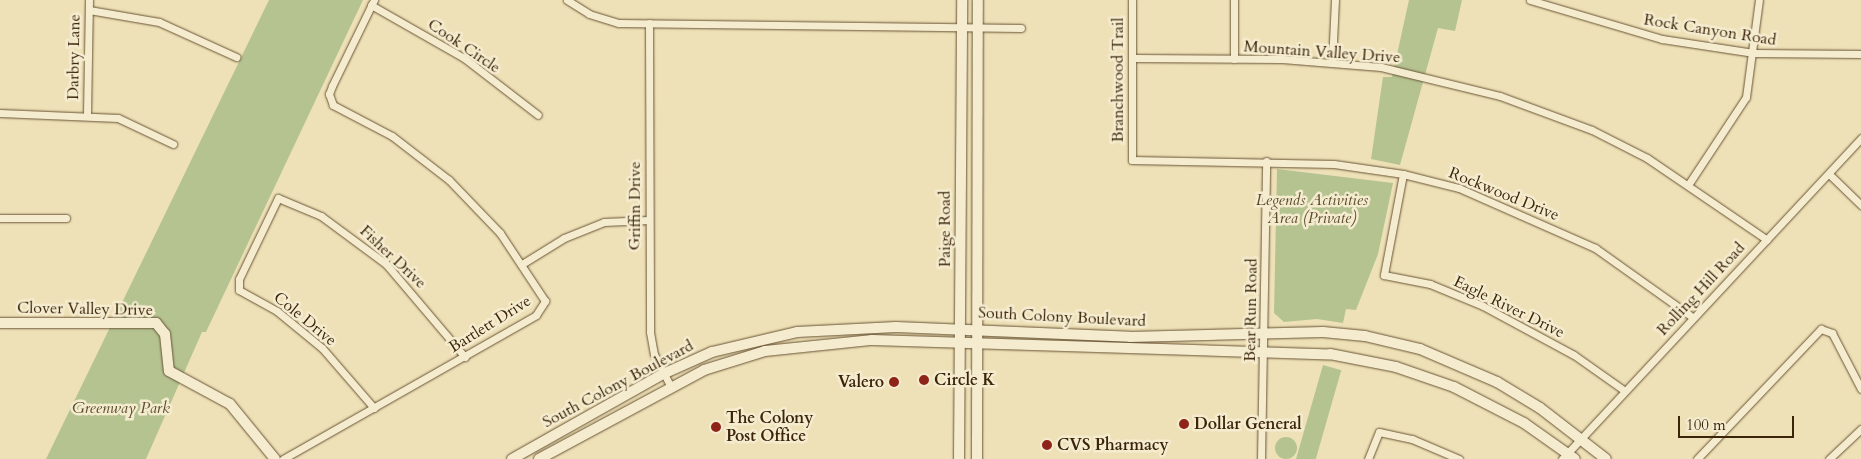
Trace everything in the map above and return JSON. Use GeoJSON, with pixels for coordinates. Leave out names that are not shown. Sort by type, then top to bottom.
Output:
{"type":"FeatureCollection","features":[{"type":"Feature","properties":{"kind":"main road","name":"Paige Road"},"geometry":{"type":"LineString","coordinates":[[959,458],[962,0]]}},
{"type":"Feature","properties":{"kind":"main road","name":"Paige Road"},"geometry":{"type":"LineString","coordinates":[[977,456],[978,0]]}},
{"type":"Feature","properties":{"kind":"main road"},"geometry":{"type":"LineString","coordinates":[[961,182],[978,182]]}},
{"type":"Feature","properties":{"kind":"main road","name":"Clover Valley Drive"},"geometry":{"type":"LineString","coordinates":[[0,323],[156,323],[165,334],[169,371],[230,404],[275,459]]}},
{"type":"Feature","properties":{"kind":"main road","name":"South Colony Boulevard"},"geometry":{"type":"LineString","coordinates":[[512,459],[529,455],[663,374],[730,346],[797,332],[978,328],[1148,337],[1265,333],[1365,336],[1420,349],[1497,382],[1581,437],[1606,459]]}},
{"type":"Feature","properties":{"kind":"main road"},"geometry":{"type":"LineString","coordinates":[[797,332],[799,346]]}},
{"type":"Feature","properties":{"kind":"main road"},"geometry":{"type":"LineString","coordinates":[[1070,334],[1080,349]]}},
{"type":"Feature","properties":{"kind":"main road"},"geometry":{"type":"LineString","coordinates":[[1148,337],[1148,350]]}},
{"type":"Feature","properties":{"kind":"main road","name":"South Colony Boulevard"},"geometry":{"type":"LineString","coordinates":[[539,459],[670,385],[744,356],[799,346],[872,340],[977,342],[1080,349],[1264,351],[1330,354],[1419,374],[1499,409],[1568,457]]}},
{"type":"Feature","properties":{"kind":"main road"},"geometry":{"type":"LineString","coordinates":[[730,346],[744,356]]}},
{"type":"Feature","properties":{"kind":"main road"},"geometry":{"type":"LineString","coordinates":[[959,458],[977,456]]}},
{"type":"Feature","properties":{"kind":"street","name":"Darbry Lane"},"geometry":{"type":"LineString","coordinates":[[87,114],[89,0]]}},
{"type":"Feature","properties":{"kind":"street"},"geometry":{"type":"LineString","coordinates":[[568,0],[608,21],[1021,28]]}},
{"type":"Feature","properties":{"kind":"street","name":"Branchwood Trail"},"geometry":{"type":"LineString","coordinates":[[1132,0],[1132,160]]}},
{"type":"Feature","properties":{"kind":"street"},"geometry":{"type":"LineString","coordinates":[[1234,0],[1234,59]]}},
{"type":"Feature","properties":{"kind":"street"},"geometry":{"type":"LineString","coordinates":[[1332,63],[1335,0]]}},
{"type":"Feature","properties":{"kind":"street","name":"Rock Canyon Road"},"geometry":{"type":"LineString","coordinates":[[1530,0],[1662,39],[1754,53],[1861,54]]}},
{"type":"Feature","properties":{"kind":"street"},"geometry":{"type":"LineString","coordinates":[[1688,185],[1746,97],[1754,53],[1758,0]]}},
{"type":"Feature","properties":{"kind":"street","name":"Bartlett Drive"},"geometry":{"type":"LineString","coordinates":[[283,459],[465,357],[543,308],[542,294],[522,264],[482,213],[434,167],[392,136],[333,105],[329,94],[373,3]]}},
{"type":"Feature","properties":{"kind":"street","name":"Cook Circle"},"geometry":{"type":"LineString","coordinates":[[373,3],[464,58],[538,115]]}},
{"type":"Feature","properties":{"kind":"street"},"geometry":{"type":"LineString","coordinates":[[89,10],[159,22],[236,57]]}},
{"type":"Feature","properties":{"kind":"street","name":"Griffin Drive"},"geometry":{"type":"LineString","coordinates":[[649,23],[650,332],[663,374],[670,385]]}},
{"type":"Feature","properties":{"kind":"street","name":"Mountain Valley Drive"},"geometry":{"type":"LineString","coordinates":[[1133,58],[1234,59],[1381,67],[1500,96],[1592,130],[1688,185],[1767,240]]}},
{"type":"Feature","properties":{"kind":"street"},"geometry":{"type":"LineString","coordinates":[[0,113],[87,114],[126,120],[172,144]]}},
{"type":"Feature","properties":{"kind":"street","name":"Rolling Hill Road"},"geometry":{"type":"LineString","coordinates":[[1568,457],[1581,437],[1861,138]]}},
{"type":"Feature","properties":{"kind":"street","name":"Rockwood Drive"},"geometry":{"type":"LineString","coordinates":[[1132,160],[1266,161],[1334,164],[1403,174],[1511,208],[1595,248],[1692,317]]}},
{"type":"Feature","properties":{"kind":"street","name":"Bear Run Road"},"geometry":{"type":"LineString","coordinates":[[1261,459],[1265,333],[1266,161]]}},
{"type":"Feature","properties":{"kind":"street","name":"Eagle River Drive"},"geometry":{"type":"LineString","coordinates":[[1403,174],[1384,275],[1430,284],[1483,306],[1574,355],[1625,391]]}},
{"type":"Feature","properties":{"kind":"street"},"geometry":{"type":"LineString","coordinates":[[1829,174],[1861,205]]}},
{"type":"Feature","properties":{"kind":"street","name":"Fisher Drive"},"geometry":{"type":"LineString","coordinates":[[239,279],[278,198],[284,198],[338,226],[386,264],[465,357]]}},
{"type":"Feature","properties":{"kind":"street"},"geometry":{"type":"LineString","coordinates":[[0,218],[66,218]]}},
{"type":"Feature","properties":{"kind":"street"},"geometry":{"type":"LineString","coordinates":[[522,264],[564,238],[604,222],[649,220]]}},
{"type":"Feature","properties":{"kind":"street","name":"Cole Drive"},"geometry":{"type":"LineString","coordinates":[[239,279],[239,290],[277,312],[322,348],[374,408]]}},
{"type":"Feature","properties":{"kind":"street"},"geometry":{"type":"LineString","coordinates":[[1697,459],[1825,329],[1832,333],[1861,389]]}},
{"type":"Feature","properties":{"kind":"street"},"geometry":{"type":"LineString","coordinates":[[1829,459],[1861,429]]}},
{"type":"Feature","properties":{"kind":"street"},"geometry":{"type":"LineString","coordinates":[[1368,459],[1378,432],[1412,439],[1459,459]]}},
{"type":"Feature","properties":{"kind":"green space","name":"Greenway Park"},"geometry":{"type":"Polygon","coordinates":[[[269,0],[363,0],[206,332],[202,332],[146,459],[46,459],[269,0]]]}},
{"type":"Feature","properties":{"kind":"green space"},"geometry":{"type":"Polygon","coordinates":[[[1409,0],[1462,0],[1455,31],[1438,28],[1400,165],[1371,159],[1383,77],[1392,77],[1409,0]]]}},
{"type":"Feature","properties":{"kind":"green space","name":"Legends Activities Area (Private)"},"geometry":{"type":"Polygon","coordinates":[[[1277,169],[1393,183],[1378,254],[1356,310],[1346,309],[1343,323],[1317,319],[1284,322],[1274,313],[1277,169]]]}},
{"type":"Feature","properties":{"kind":"green space"},"geometry":{"type":"Polygon","coordinates":[[[1323,365],[1341,370],[1316,459],[1296,459],[1323,365]]]}},
{"type":"Feature","properties":{"kind":"green space"},"geometry":{"type":"Polygon","coordinates":[[[1286,437],[1294,440],[1297,448],[1294,456],[1286,459],[1278,456],[1275,448],[1278,440],[1286,437]]]}},
{"type":"Feature","properties":{"kind":"place","name":"Circle K"},"geometry":{"type":"Point","coordinates":[924,380]}},
{"type":"Feature","properties":{"kind":"place","name":"Valero"},"geometry":{"type":"Point","coordinates":[894,382]}},
{"type":"Feature","properties":{"kind":"place","name":"Dollar General"},"geometry":{"type":"Point","coordinates":[1184,424]}},
{"type":"Feature","properties":{"kind":"place","name":"The Colony Post Office"},"geometry":{"type":"Point","coordinates":[716,427]}},
{"type":"Feature","properties":{"kind":"place","name":"CVS Pharmacy"},"geometry":{"type":"Point","coordinates":[1047,445]}}]}
